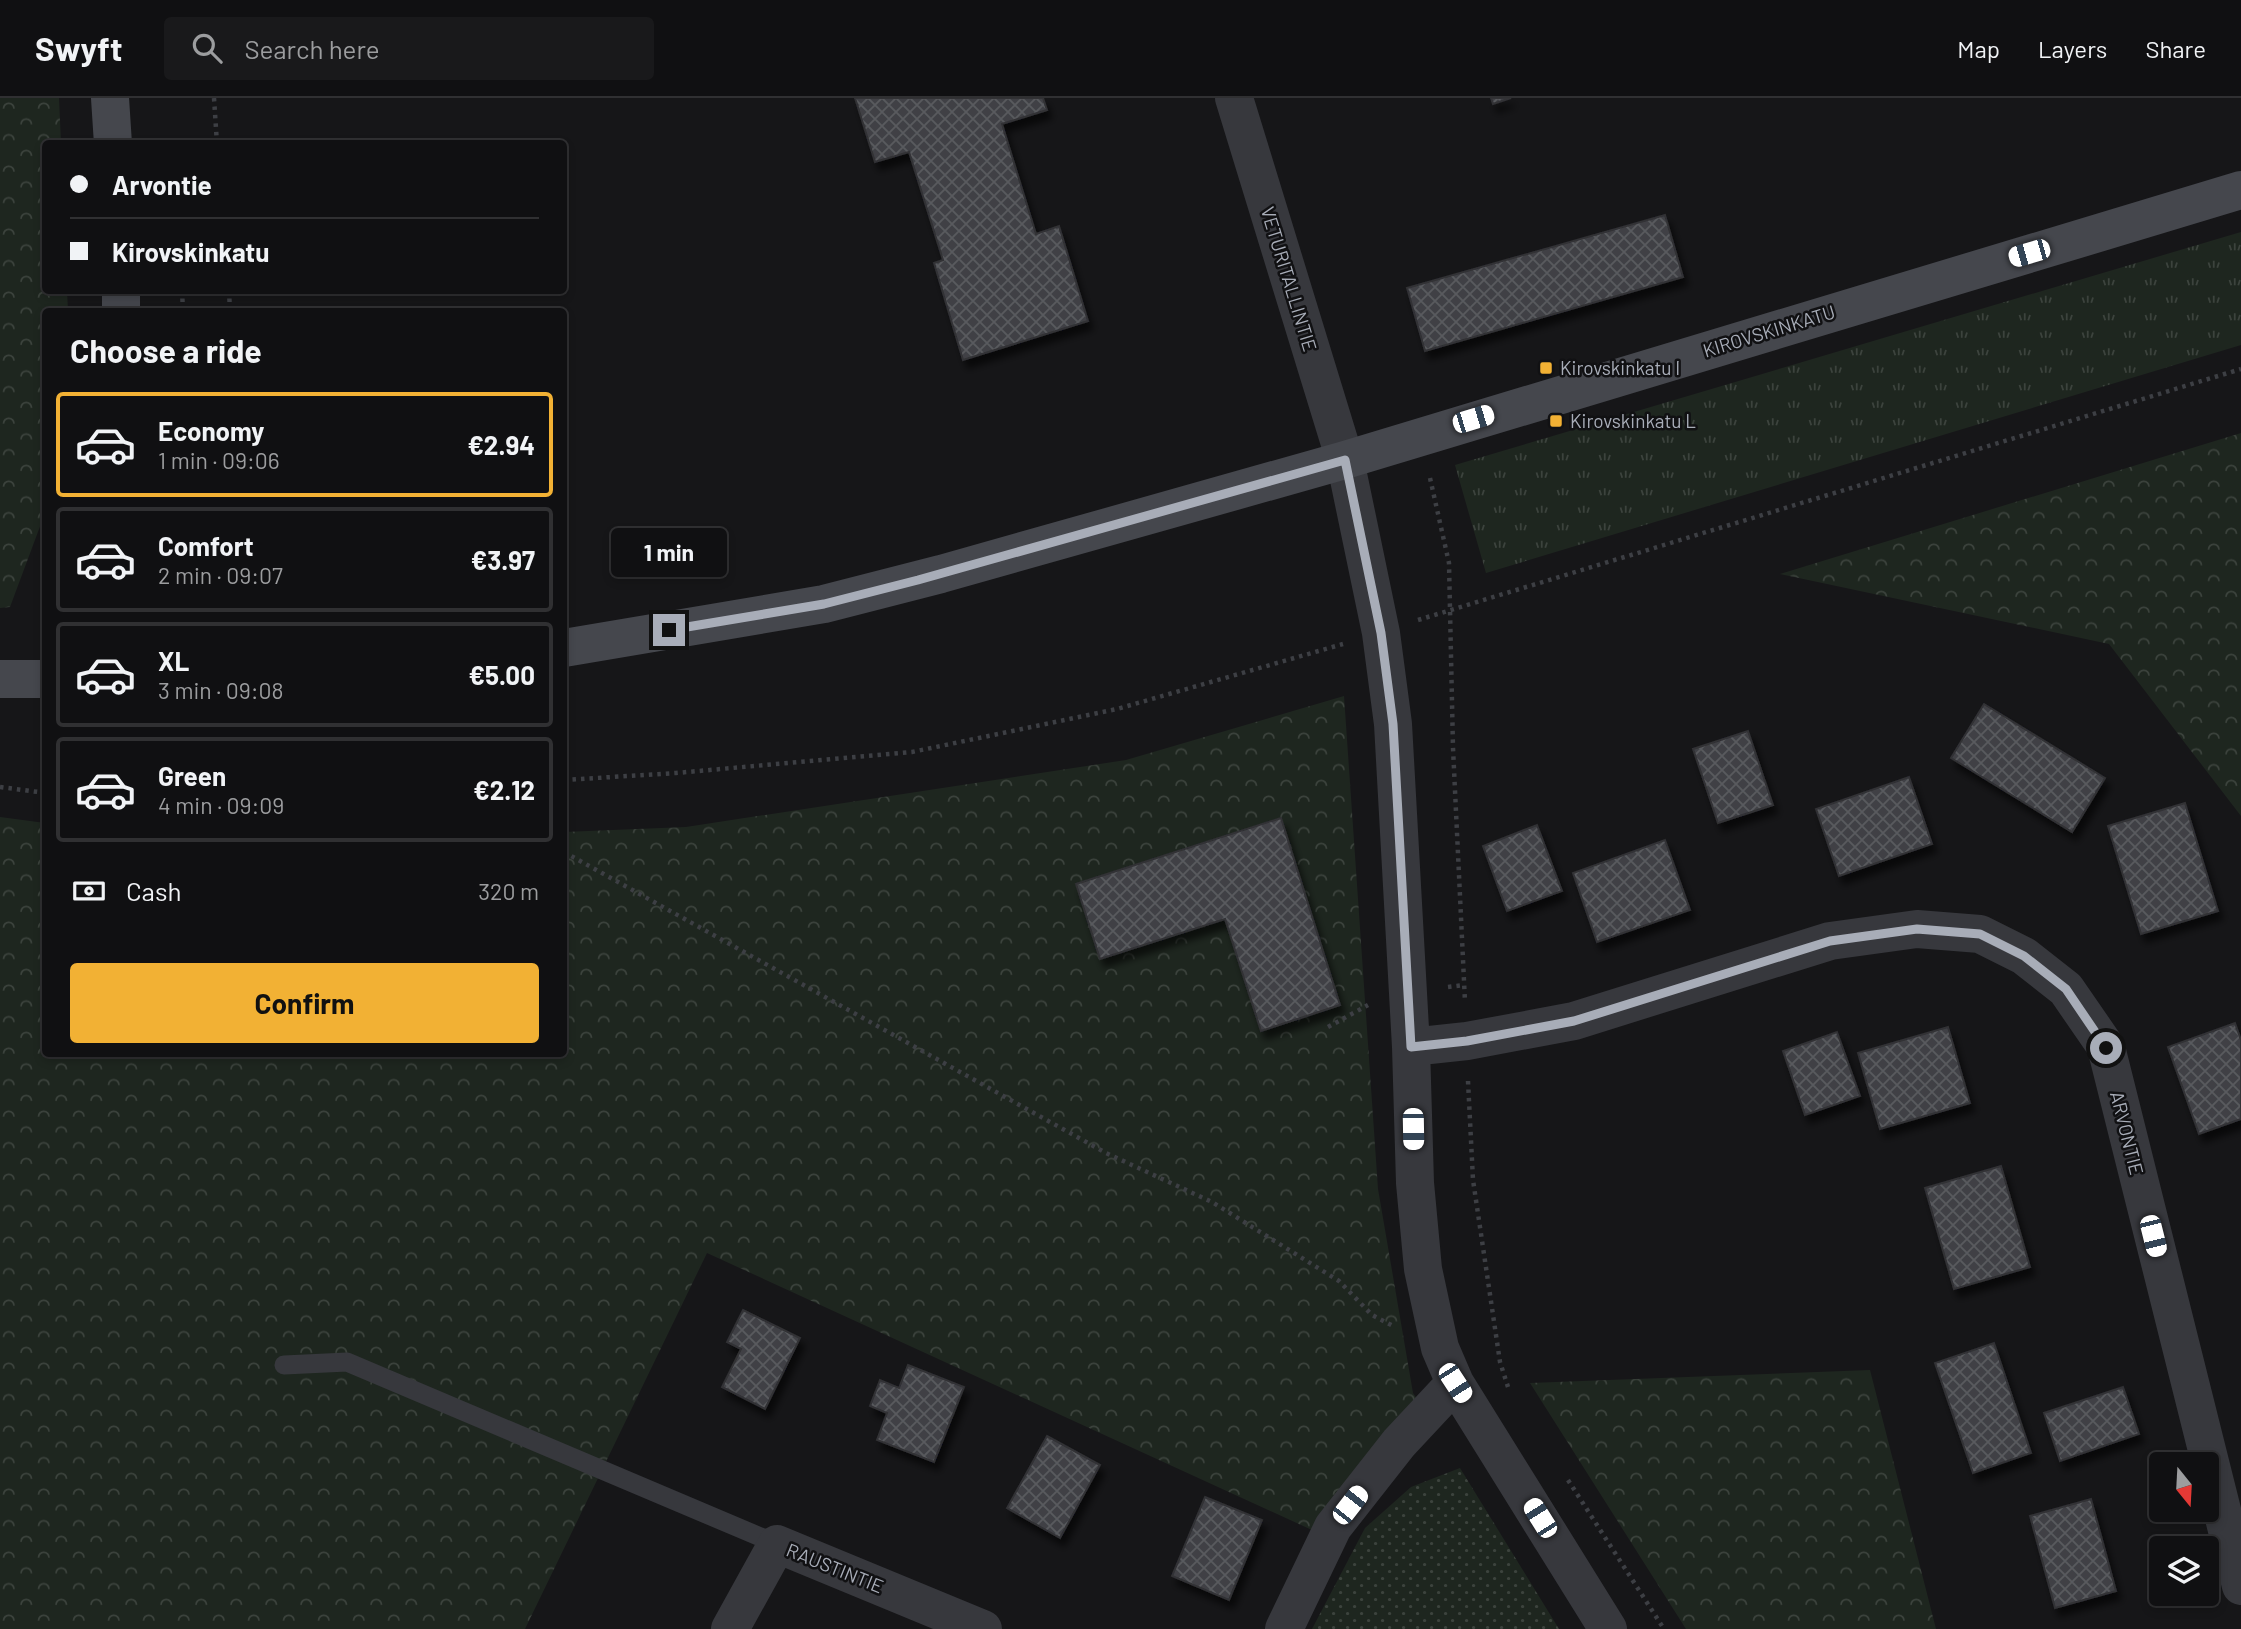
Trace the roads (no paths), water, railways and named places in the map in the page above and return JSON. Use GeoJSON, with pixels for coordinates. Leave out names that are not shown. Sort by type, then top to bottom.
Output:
{"type":"FeatureCollection","features":[{"type":"Feature","properties":{"kind":"street"},"geometry":{"type":"LineString","coordinates":[[110,98],[113,140]]}},
{"type":"Feature","properties":{"kind":"street","name":"VETURITALLINTIE"},"geometry":{"type":"LineString","coordinates":[[1234,98],[1345,460],[1381,633],[1393,724],[1411,1047],[1415,1183],[1422,1256],[1448,1368]]}},
{"type":"Feature","properties":{"kind":"street","name":"KIROVSKINKATU"},"geometry":{"type":"LineString","coordinates":[[567,647],[837,600],[941,574],[1345,460],[1420,435],[2241,190]]}},
{"type":"Feature","properties":{"kind":"street"},"geometry":{"type":"LineString","coordinates":[[0,680],[42,679]]}},
{"type":"Feature","properties":{"kind":"street","name":"ARVONTIE"},"geometry":{"type":"LineString","coordinates":[[1411,1047],[1467,1041],[1574,1021],[1830,941],[1917,929],[1980,934],[2024,956],[2066,989],[2106,1048],[2241,1586]]}},
{"type":"Feature","properties":{"kind":"street"},"geometry":{"type":"LineString","coordinates":[[1284,1629],[1333,1527],[1399,1443],[1448,1368],[1608,1629]]}},
{"type":"Feature","properties":{"kind":"street","name":"RAUSTINTIE"},"geometry":{"type":"LineString","coordinates":[[730,1629],[776,1544],[983,1629]]}},
{"type":"Feature","properties":{"kind":"lane"},"geometry":{"type":"LineString","coordinates":[[284,1365],[347,1362],[776,1544]]}},
{"type":"Feature","properties":{"kind":"place","name":"Kirovskinkatu I"},"geometry":{"type":"Point","coordinates":[1546,368]}},
{"type":"Feature","properties":{"kind":"place","name":"Kirovskinkatu L"},"geometry":{"type":"Point","coordinates":[1556,421]}}]}
